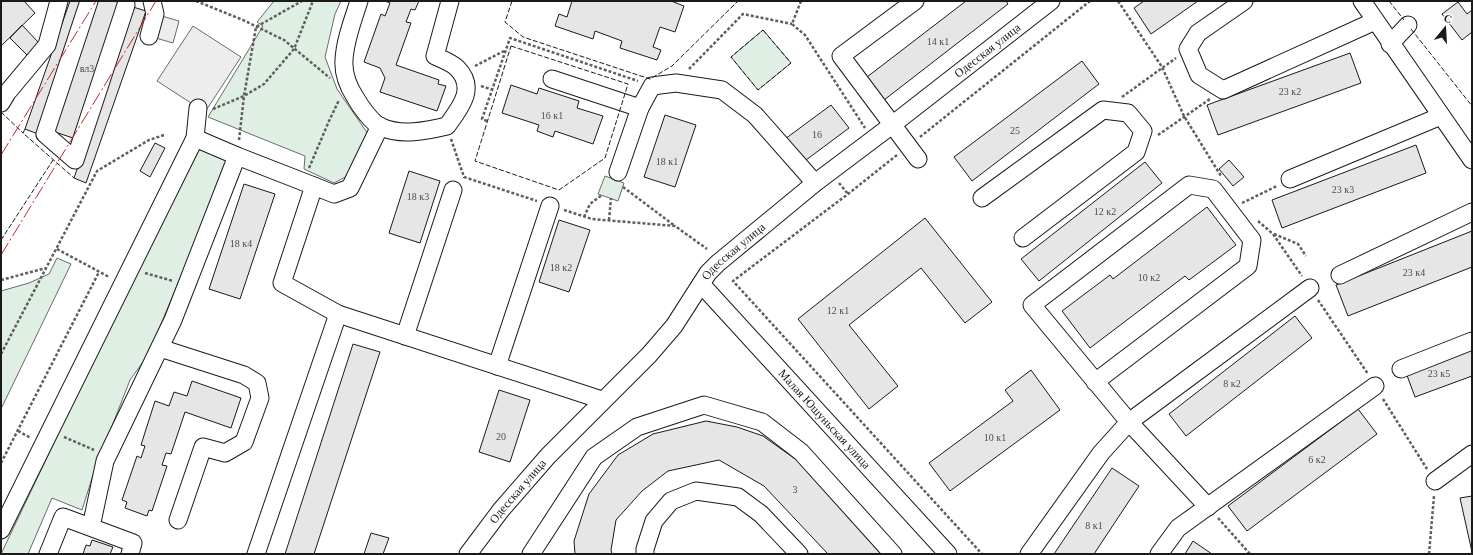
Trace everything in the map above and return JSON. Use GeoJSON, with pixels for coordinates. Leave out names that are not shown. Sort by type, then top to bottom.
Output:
{"type":"FeatureCollection","features":[{"type":"Feature","properties":{"kind":"street"},"geometry":{"type":"LineString","coordinates":[[1,103],[7,93],[47,45],[59,1]]}},
{"type":"Feature","properties":{"kind":"street"},"geometry":{"type":"LineString","coordinates":[[89,1],[45,134],[75,160],[126,5]]}},
{"type":"Feature","properties":{"kind":"street"},"geometry":{"type":"LineString","coordinates":[[149,36],[155,14],[152,1]]}},
{"type":"Feature","properties":{"kind":"street"},"geometry":{"type":"LineString","coordinates":[[359,1],[347,38],[344,61],[347,84],[361,107],[380,126],[400,133],[447,126],[466,97],[467,82],[457,68],[435,56],[450,1]]}},
{"type":"Feature","properties":{"kind":"street"},"geometry":{"type":"LineString","coordinates":[[913,152],[841,56],[915,1]]}},
{"type":"Feature","properties":{"kind":"street"},"geometry":{"type":"LineString","coordinates":[[1244,1],[1198,33],[1188,49],[1199,75],[1223,90],[1375,22]]}},
{"type":"Feature","properties":{"kind":"street"},"geometry":{"type":"LineString","coordinates":[[1362,1],[1390,44],[1471,156]]}},
{"type":"Feature","properties":{"kind":"street","name":"Одесская улица"},"geometry":{"type":"LineString","coordinates":[[468,554],[501,510],[548,456],[649,354],[674,326],[708,273],[718,263],[815,183],[892,125],[1042,4]]}},
{"type":"Feature","properties":{"kind":"street"},"geometry":{"type":"LineString","coordinates":[[1390,44],[1408,25]]}},
{"type":"Feature","properties":{"kind":"street"},"geometry":{"type":"LineString","coordinates":[[552,80],[640,108]]}},
{"type":"Feature","properties":{"kind":"street"},"geometry":{"type":"LineString","coordinates":[[620,179],[640,108],[652,86],[676,82],[722,90],[755,115],[815,183]]}},
{"type":"Feature","properties":{"kind":"street"},"geometry":{"type":"LineString","coordinates":[[1,530],[195,138],[198,108]]}},
{"type":"Feature","properties":{"kind":"street"},"geometry":{"type":"LineString","coordinates":[[982,198],[1103,110],[1128,113],[1142,131],[1136,152],[1023,238]]}},
{"type":"Feature","properties":{"kind":"street"},"geometry":{"type":"LineString","coordinates":[[1290,180],[1441,116]]}},
{"type":"Feature","properties":{"kind":"street"},"geometry":{"type":"LineString","coordinates":[[195,138],[334,194],[350,188],[380,126]]}},
{"type":"Feature","properties":{"kind":"street"},"geometry":{"type":"LineString","coordinates":[[91,527],[107,456],[173,320],[237,156]]}},
{"type":"Feature","properties":{"kind":"street"},"geometry":{"type":"LineString","coordinates":[[309,184],[282,283],[338,314],[602,400]]}},
{"type":"Feature","properties":{"kind":"street"},"geometry":{"type":"LineString","coordinates":[[1095,382],[1248,266],[1252,240],[1213,189],[1189,185],[1032,305],[1095,382],[1129,422],[1208,507]]}},
{"type":"Feature","properties":{"kind":"street"},"geometry":{"type":"LineString","coordinates":[[405,336],[453,190]]}},
{"type":"Feature","properties":{"kind":"street"},"geometry":{"type":"LineString","coordinates":[[496,366],[550,206]]}},
{"type":"Feature","properties":{"kind":"street"},"geometry":{"type":"LineString","coordinates":[[1340,275],[1472,212]]}},
{"type":"Feature","properties":{"kind":"street","name":"Малая Юшуньская улица"},"geometry":{"type":"LineString","coordinates":[[701,284],[948,554]]}},
{"type":"Feature","properties":{"kind":"street"},"geometry":{"type":"LineString","coordinates":[[1029,554],[1101,453],[1129,422],[1310,288]]}},
{"type":"Feature","properties":{"kind":"street"},"geometry":{"type":"LineString","coordinates":[[256,554],[338,314]]}},
{"type":"Feature","properties":{"kind":"street"},"geometry":{"type":"LineString","coordinates":[[1401,369],[1472,341]]}},
{"type":"Feature","properties":{"kind":"street"},"geometry":{"type":"LineString","coordinates":[[160,348],[244,375],[257,383],[260,398],[244,442],[225,453],[203,447],[178,520]]}},
{"type":"Feature","properties":{"kind":"street"},"geometry":{"type":"LineString","coordinates":[[1160,554],[1178,528],[1375,386]]}},
{"type":"Feature","properties":{"kind":"street"},"geometry":{"type":"LineString","coordinates":[[531,554],[594,457],[636,427],[704,405],[762,422],[801,452],[893,554]]}},
{"type":"Feature","properties":{"kind":"street"},"geometry":{"type":"LineString","coordinates":[[1435,481],[1472,454]]}},
{"type":"Feature","properties":{"kind":"street"},"geometry":{"type":"LineString","coordinates":[[645,554],[645,549],[654,521],[671,501],[696,491],[738,497],[761,514],[799,554]]}},
{"type":"Feature","properties":{"kind":"street"},"geometry":{"type":"LineString","coordinates":[[48,554],[63,517],[133,544],[130,554]]}},
{"type":"Feature","properties":{"kind":"path"},"geometry":{"type":"LineString","coordinates":[[196,1],[243,20],[284,40],[332,80],[347,84],[329,121],[309,184]]}},
{"type":"Feature","properties":{"kind":"path"},"geometry":{"type":"LineString","coordinates":[[256,27],[302,1]]}},
{"type":"Feature","properties":{"kind":"path"},"geometry":{"type":"LineString","coordinates":[[198,108],[214,109],[244,96],[264,84],[294,49],[312,1]]}},
{"type":"Feature","properties":{"kind":"path"},"geometry":{"type":"LineString","coordinates":[[792,24],[801,1]]}},
{"type":"Feature","properties":{"kind":"path"},"geometry":{"type":"LineString","coordinates":[[982,554],[732,281],[848,194],[913,152],[1090,1]]}},
{"type":"Feature","properties":{"kind":"path"},"geometry":{"type":"LineString","coordinates":[[1118,1],[1162,68],[1184,116],[1224,179]]}},
{"type":"Feature","properties":{"kind":"path"},"geometry":{"type":"LineString","coordinates":[[676,82],[743,14],[792,24],[805,35],[861,122],[874,139]]}},
{"type":"Feature","properties":{"kind":"path"},"geometry":{"type":"LineString","coordinates":[[237,156],[244,96],[256,27]]}},
{"type":"Feature","properties":{"kind":"path"},"geometry":{"type":"LineString","coordinates":[[1103,110],[1188,49]]}},
{"type":"Feature","properties":{"kind":"path"},"geometry":{"type":"LineString","coordinates":[[461,74],[505,51]]}},
{"type":"Feature","properties":{"kind":"path"},"geometry":{"type":"LineString","coordinates":[[1136,152],[1184,116],[1223,90]]}},
{"type":"Feature","properties":{"kind":"path"},"geometry":{"type":"LineString","coordinates":[[1,354],[98,171],[149,140],[164,135]]}},
{"type":"Feature","properties":{"kind":"path"},"geometry":{"type":"LineString","coordinates":[[620,179],[676,226]]}},
{"type":"Feature","properties":{"kind":"path"},"geometry":{"type":"LineString","coordinates":[[1245,209],[1240,204],[1290,180]]}},
{"type":"Feature","properties":{"kind":"path"},"geometry":{"type":"LineString","coordinates":[[584,217],[590,204],[602,195]]}},
{"type":"Feature","properties":{"kind":"path"},"geometry":{"type":"LineString","coordinates":[[609,220],[611,198]]}},
{"type":"Feature","properties":{"kind":"path"},"geometry":{"type":"LineString","coordinates":[[1256,219],[1273,234],[1310,288],[1375,386],[1435,481],[1429,554]]}},
{"type":"Feature","properties":{"kind":"path"},"geometry":{"type":"LineString","coordinates":[[1273,234],[1298,244],[1306,256]]}},
{"type":"Feature","properties":{"kind":"path"},"geometry":{"type":"LineString","coordinates":[[57,249],[114,280]]}},
{"type":"Feature","properties":{"kind":"path"},"geometry":{"type":"LineString","coordinates":[[1,280],[47,268]]}},
{"type":"Feature","properties":{"kind":"path"},"geometry":{"type":"LineString","coordinates":[[130,269],[187,285]]}},
{"type":"Feature","properties":{"kind":"path"},"geometry":{"type":"LineString","coordinates":[[1,463],[99,272]]}},
{"type":"Feature","properties":{"kind":"path"},"geometry":{"type":"LineString","coordinates":[[50,430],[107,456]]}},
{"type":"Feature","properties":{"kind":"path"},"geometry":{"type":"LineString","coordinates":[[17,431],[35,440]]}},
{"type":"Feature","properties":{"kind":"path"},"geometry":{"type":"LineString","coordinates":[[1208,507],[1250,554]]}},
{"type":"Feature","properties":{"kind":"green space"},"geometry":{"type":"Polygon","coordinates":[[[274,1],[341,1],[335,14],[325,57],[337,89],[368,134],[351,174],[334,183],[304,169],[305,156],[208,117],[263,26],[257,22],[274,1]]]}},
{"type":"Feature","properties":{"kind":"green space"},"geometry":{"type":"Polygon","coordinates":[[[763,30],[791,63],[758,90],[731,57],[763,30]]]}},
{"type":"Feature","properties":{"kind":"green space"},"geometry":{"type":"Polygon","coordinates":[[[201,146],[230,159],[148,355],[130,380],[94,472],[82,510],[52,498],[28,554],[1,554],[103,340],[201,146]]]}},
{"type":"Feature","properties":{"kind":"green space"},"geometry":{"type":"Polygon","coordinates":[[[605,176],[624,183],[618,201],[598,194],[605,176]]]}},
{"type":"Feature","properties":{"kind":"green space"},"geometry":{"type":"Polygon","coordinates":[[[57,258],[71,264],[1,409],[1,291],[29,283],[49,274],[57,258]]]}},
{"type":"Feature","properties":{"kind":"shaded area"},"geometry":{"type":"Polygon","coordinates":[[[155,14],[179,21],[173,43],[149,36],[155,14]]]}},
{"type":"Feature","properties":{"kind":"shaded area"},"geometry":{"type":"Polygon","coordinates":[[[193,26],[241,57],[205,112],[157,81],[193,26]]]}},
{"type":"Feature","properties":{"kind":"building"},"geometry":{"type":"Polygon","coordinates":[[[1,1],[24,1],[35,13],[1,46],[1,1]]]}},
{"type":"Feature","properties":{"kind":"building"},"geometry":{"type":"Polygon","coordinates":[[[70,1],[83,1],[38,134],[25,129],[70,1]]]}},
{"type":"Feature","properties":{"kind":"building"},"geometry":{"type":"Polygon","coordinates":[[[96,1],[114,1],[122,4],[76,139],[52,131],[96,1]]]}},
{"type":"Feature","properties":{"kind":"building"},"geometry":{"type":"Polygon","coordinates":[[[385,1],[419,1],[415,10],[411,9],[406,22],[411,23],[396,65],[439,80],[438,84],[446,86],[437,111],[380,92],[385,78],[380,68],[364,62],[381,14],[385,16],[390,3],[385,1]]]}},
{"type":"Feature","properties":{"kind":"building"},"geometry":{"type":"Polygon","coordinates":[[[572,1],[671,1],[684,6],[675,32],[660,27],[653,47],[661,50],[657,60],[620,48],[622,41],[595,31],[593,39],[555,26],[559,14],[567,17],[572,1]]]}},
{"type":"Feature","properties":{"kind":"building"},"geometry":{"type":"Polygon","coordinates":[[[966,1],[1006,1],[1008,4],[884,100],[867,77],[966,1]]]}},
{"type":"Feature","properties":{"kind":"building"},"geometry":{"type":"Polygon","coordinates":[[[1144,1],[1198,1],[1151,34],[1134,8],[1144,1]]]}},
{"type":"Feature","properties":{"kind":"building"},"geometry":{"type":"Polygon","coordinates":[[[1458,2],[1467,14],[1472,10],[1472,32],[1462,40],[1442,14],[1458,2]]]}},
{"type":"Feature","properties":{"kind":"building"},"geometry":{"type":"Polygon","coordinates":[[[133,7],[146,11],[86,183],[74,178],[133,7]]]}},
{"type":"Feature","properties":{"kind":"building"},"geometry":{"type":"Polygon","coordinates":[[[22,25],[39,43],[27,55],[10,38],[22,25]]]}},
{"type":"Feature","properties":{"kind":"building"},"geometry":{"type":"Polygon","coordinates":[[[1350,53],[1361,83],[1218,135],[1207,105],[1350,53]]]}},
{"type":"Feature","properties":{"kind":"building"},"geometry":{"type":"Polygon","coordinates":[[[1082,61],[1099,84],[972,181],[954,157],[1082,61]]]}},
{"type":"Feature","properties":{"kind":"building"},"geometry":{"type":"Polygon","coordinates":[[[511,85],[537,94],[539,88],[579,101],[577,108],[603,116],[593,144],[555,131],[553,137],[537,131],[539,125],[502,113],[511,85]]]}},
{"type":"Feature","properties":{"kind":"building"},"geometry":{"type":"Polygon","coordinates":[[[831,105],[849,128],[802,163],[785,139],[831,105]]]}},
{"type":"Feature","properties":{"kind":"building"},"geometry":{"type":"Polygon","coordinates":[[[665,115],[696,125],[675,187],[644,177],[665,115]]]}},
{"type":"Feature","properties":{"kind":"building"},"geometry":{"type":"Polygon","coordinates":[[[155,143],[165,148],[150,177],[140,171],[155,143]]]}},
{"type":"Feature","properties":{"kind":"building"},"geometry":{"type":"Polygon","coordinates":[[[1416,145],[1426,173],[1282,228],[1272,200],[1416,145]]]}},
{"type":"Feature","properties":{"kind":"building"},"geometry":{"type":"Polygon","coordinates":[[[1229,160],[1244,177],[1233,186],[1219,169],[1229,160]]]}},
{"type":"Feature","properties":{"kind":"building"},"geometry":{"type":"Polygon","coordinates":[[[1145,162],[1162,183],[1039,281],[1021,259],[1145,162]]]}},
{"type":"Feature","properties":{"kind":"building"},"geometry":{"type":"Polygon","coordinates":[[[409,171],[440,181],[420,243],[389,233],[409,171]]]}},
{"type":"Feature","properties":{"kind":"building"},"geometry":{"type":"Polygon","coordinates":[[[244,184],[275,194],[240,299],[209,289],[244,184]]]}},
{"type":"Feature","properties":{"kind":"building"},"geometry":{"type":"Polygon","coordinates":[[[1207,207],[1236,245],[1189,280],[1185,276],[1090,348],[1062,311],[1110,275],[1113,279],[1207,207]]]}},
{"type":"Feature","properties":{"kind":"building"},"geometry":{"type":"Polygon","coordinates":[[[925,218],[992,302],[965,323],[921,268],[849,325],[898,386],[869,409],[798,319],[925,218]]]}},
{"type":"Feature","properties":{"kind":"building"},"geometry":{"type":"Polygon","coordinates":[[[559,220],[590,230],[569,292],[539,282],[559,220]]]}},
{"type":"Feature","properties":{"kind":"building"},"geometry":{"type":"Polygon","coordinates":[[[1472,231],[1472,267],[1348,316],[1336,285],[1472,231]]]}},
{"type":"Feature","properties":{"kind":"building"},"geometry":{"type":"Polygon","coordinates":[[[1295,316],[1312,338],[1186,436],[1169,414],[1295,316]]]}},
{"type":"Feature","properties":{"kind":"building"},"geometry":{"type":"Polygon","coordinates":[[[353,344],[380,352],[314,554],[285,554],[353,344]]]}},
{"type":"Feature","properties":{"kind":"building"},"geometry":{"type":"Polygon","coordinates":[[[1472,345],[1472,376],[1415,397],[1405,370],[1472,345]]]}},
{"type":"Feature","properties":{"kind":"building"},"geometry":{"type":"Polygon","coordinates":[[[1031,370],[1060,410],[950,491],[929,463],[1013,401],[1005,390],[1031,370]]]}},
{"type":"Feature","properties":{"kind":"building"},"geometry":{"type":"Polygon","coordinates":[[[192,381],[241,398],[231,428],[185,412],[171,454],[166,453],[162,465],[167,466],[152,511],[149,510],[147,516],[125,508],[127,502],[122,500],[137,456],[141,458],[145,446],[141,445],[155,401],[169,406],[174,392],[187,396],[192,381]]]}},
{"type":"Feature","properties":{"kind":"building"},"geometry":{"type":"Polygon","coordinates":[[[499,390],[530,400],[510,462],[479,452],[499,390]]]}},
{"type":"Feature","properties":{"kind":"building"},"geometry":{"type":"Polygon","coordinates":[[[1358,409],[1377,434],[1247,531],[1228,506],[1358,409]]]}},
{"type":"Feature","properties":{"kind":"building"},"geometry":{"type":"Polygon","coordinates":[[[706,421],[737,427],[763,436],[798,461],[881,554],[828,554],[764,486],[719,460],[668,471],[642,491],[616,520],[611,550],[612,554],[575,554],[574,541],[589,494],[618,455],[653,434],[706,421]]]}},
{"type":"Feature","properties":{"kind":"building"},"geometry":{"type":"Polygon","coordinates":[[[1112,468],[1139,486],[1094,554],[1054,554],[1112,468]]]}},
{"type":"Feature","properties":{"kind":"building"},"geometry":{"type":"Polygon","coordinates":[[[1472,496],[1472,552],[1460,498],[1472,496]]]}},
{"type":"Feature","properties":{"kind":"building"},"geometry":{"type":"Polygon","coordinates":[[[371,533],[389,538],[383,554],[364,554],[371,533]]]}},
{"type":"Feature","properties":{"kind":"building"},"geometry":{"type":"Polygon","coordinates":[[[92,540],[113,547],[110,554],[83,554],[86,545],[90,546],[92,540]]]}},
{"type":"Feature","properties":{"kind":"building"},"geometry":{"type":"Polygon","coordinates":[[[1193,541],[1212,554],[1185,554],[1193,541]]]}},
{"type":"Feature","properties":{"kind":"fence"},"geometry":{"type":"LineString","coordinates":[[512,1],[505,22],[523,37],[650,79],[672,66],[738,1]]}},
{"type":"Feature","properties":{"kind":"fence"},"geometry":{"type":"LineString","coordinates":[[1389,1],[1404,20]]}},
{"type":"Feature","properties":{"kind":"fence"},"geometry":{"type":"LineString","coordinates":[[1411,29],[1472,106]]}},
{"type":"Feature","properties":{"kind":"fence"},"geometry":{"type":"LineString","coordinates":[[763,30],[791,63],[758,90],[731,57],[763,30]]}},
{"type":"Feature","properties":{"kind":"fence"},"geometry":{"type":"LineString","coordinates":[[511,46],[628,84],[605,158],[559,190],[475,161],[511,46]]}},
{"type":"Feature","properties":{"kind":"fence"},"geometry":{"type":"LineString","coordinates":[[1,112],[23,133]]}},
{"type":"Feature","properties":{"kind":"fence"},"geometry":{"type":"LineString","coordinates":[[25,129],[23,133],[74,178]]}},
{"type":"Feature","properties":{"kind":"fence"},"geometry":{"type":"LineString","coordinates":[[1,240],[53,160]]}},
{"type":"Feature","properties":{"kind":"power"},"geometry":{"type":"LineString","coordinates":[[1,155],[96,1]]}},
{"type":"Feature","properties":{"kind":"power"},"geometry":{"type":"LineString","coordinates":[[1,255],[156,1]]}}]}
